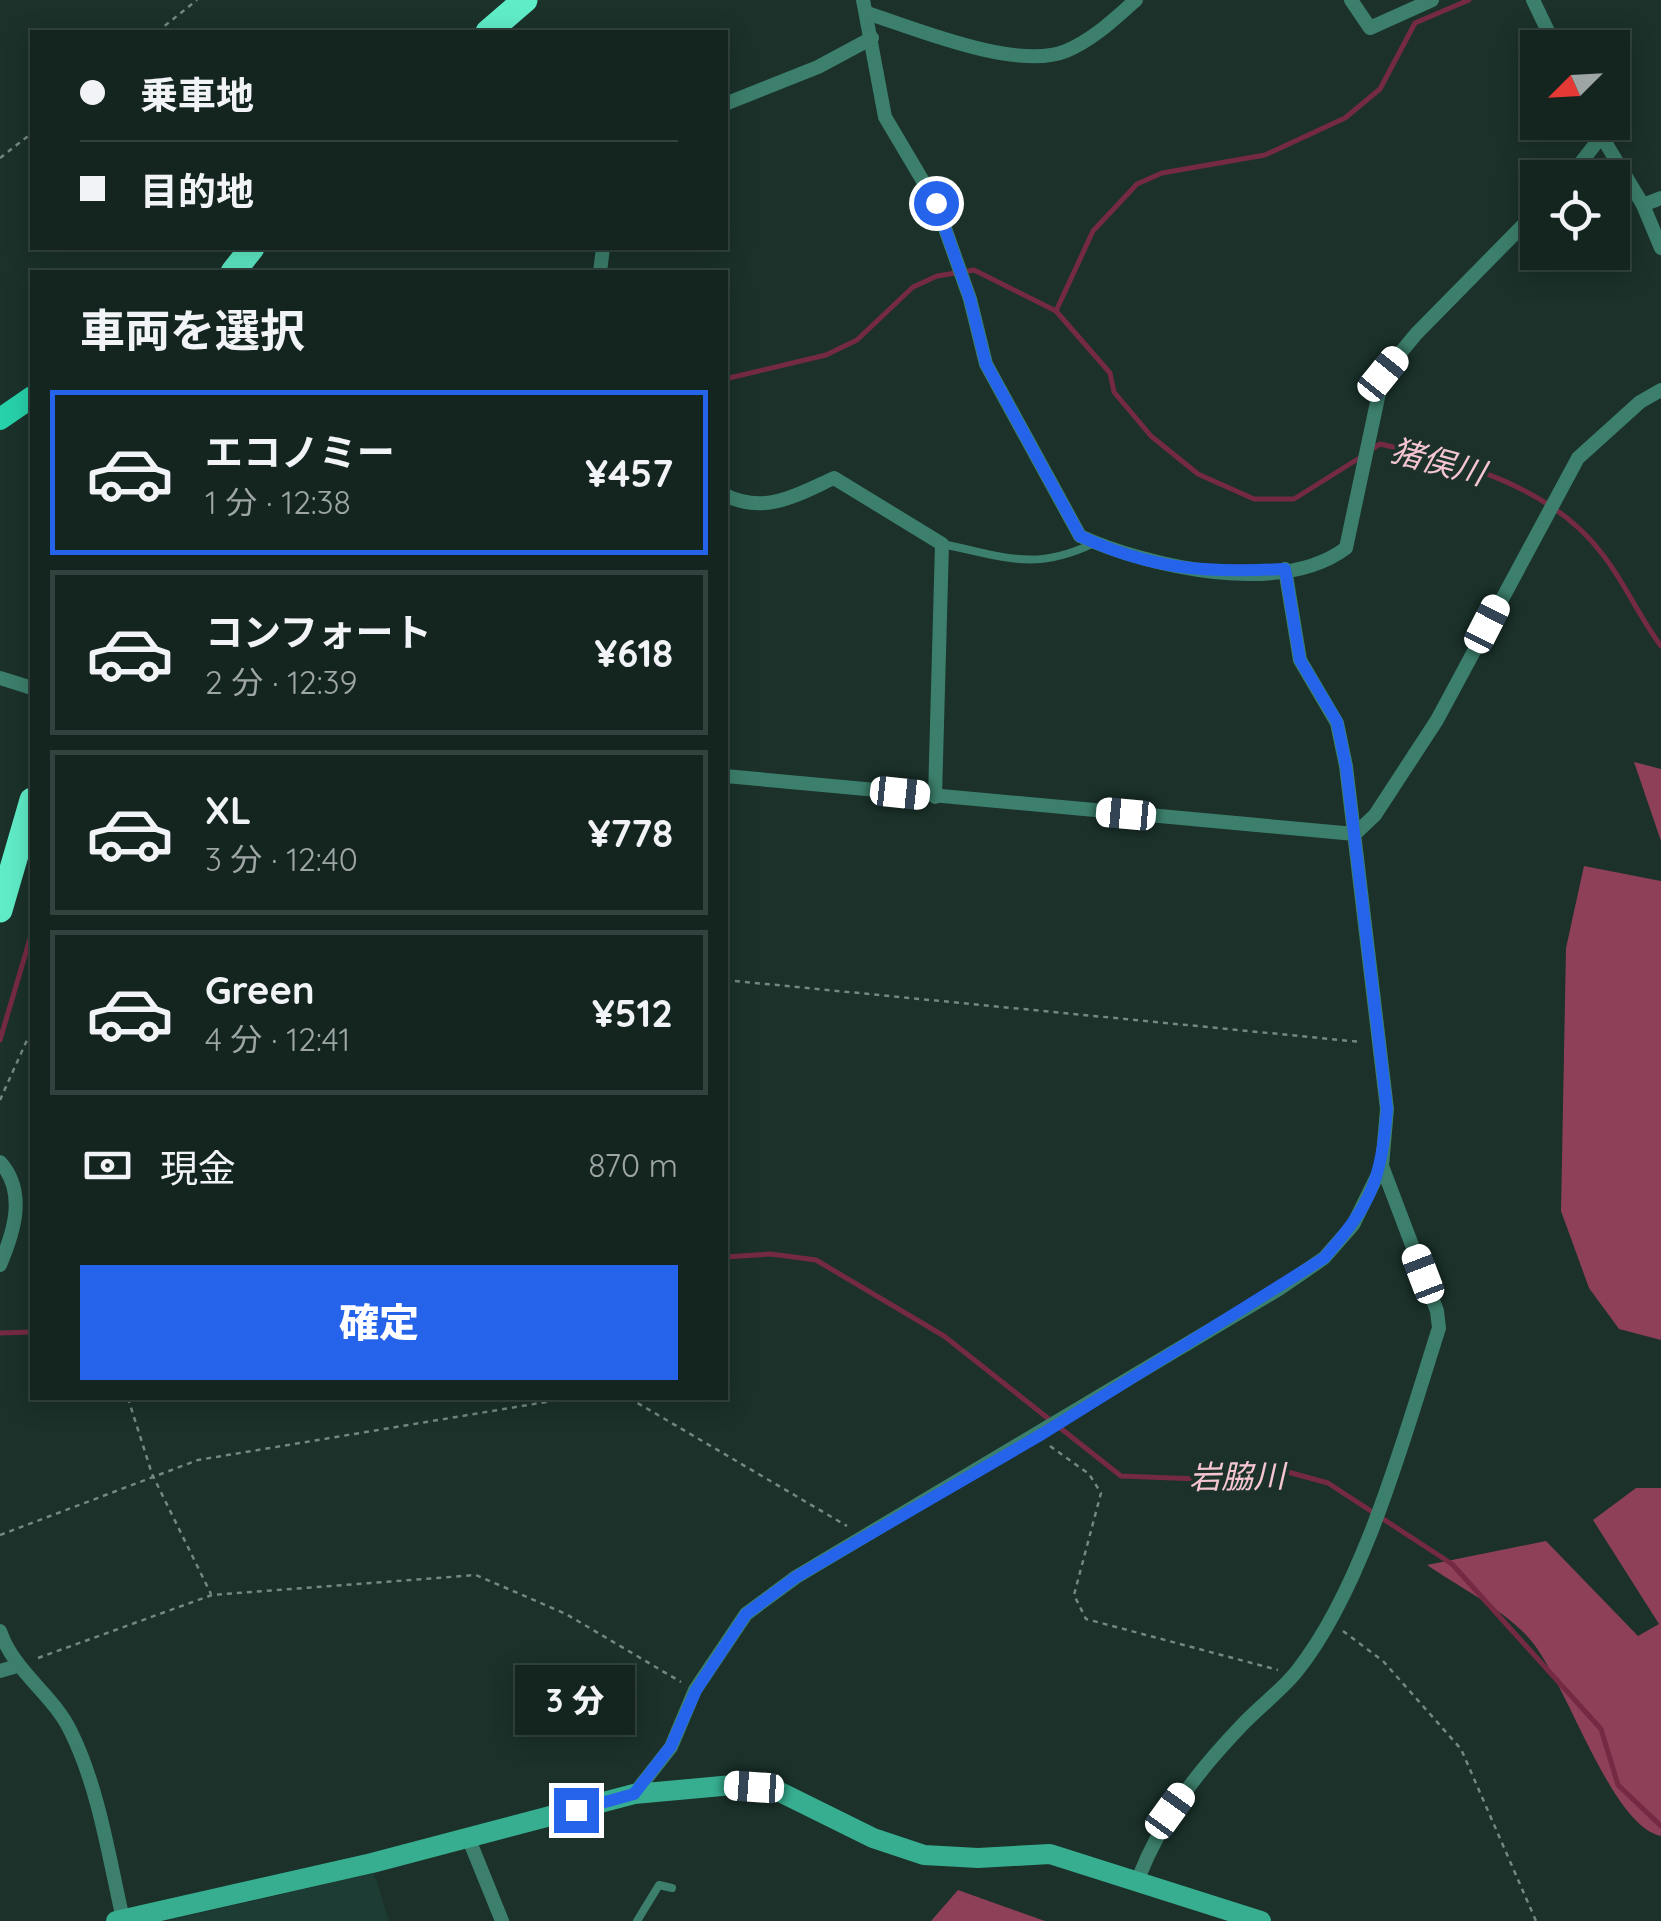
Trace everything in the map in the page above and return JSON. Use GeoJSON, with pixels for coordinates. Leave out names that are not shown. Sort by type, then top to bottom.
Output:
{"type":"FeatureCollection","features":[{"type":"Feature","properties":{"kind":"highway"},"geometry":{"type":"LineString","coordinates":[[490,30],[525,0]]}},
{"type":"Feature","properties":{"kind":"highway"},"geometry":{"type":"LineString","coordinates":[[0,910],[30,807]]}},
{"type":"Feature","properties":{"kind":"main road"},"geometry":{"type":"LineString","coordinates":[[0,419],[30,399]]}},
{"type":"Feature","properties":{"kind":"street"},"geometry":{"type":"LineString","coordinates":[[865,7],[976,47],[1032,55],[1064,53],[1099,32],[1136,0]]}},
{"type":"Feature","properties":{"kind":"street"},"geometry":{"type":"LineString","coordinates":[[1351,0],[1370,28],[1432,0]]}},
{"type":"Feature","properties":{"kind":"street"},"geometry":{"type":"LineString","coordinates":[[1533,0],[1547,30]]}},
{"type":"Feature","properties":{"kind":"street"},"geometry":{"type":"LineString","coordinates":[[865,7],[886,116],[936,203],[970,299],[986,364],[1080,536],[1158,565],[1209,573],[1285,569],[1336,556],[1346,548],[1383,374],[1416,334],[1520,228]]}},
{"type":"Feature","properties":{"kind":"street"},"geometry":{"type":"LineString","coordinates":[[728,103],[818,67],[872,38]]}},
{"type":"Feature","properties":{"kind":"street"},"geometry":{"type":"LineString","coordinates":[[1601,140],[1643,205],[1661,248]]}},
{"type":"Feature","properties":{"kind":"street"},"geometry":{"type":"LineString","coordinates":[[1643,205],[1661,198]]}},
{"type":"Feature","properties":{"kind":"street"},"geometry":{"type":"LineString","coordinates":[[728,776],[1355,834],[1375,815],[1437,720],[1578,458],[1640,402],[1661,390]]}},
{"type":"Feature","properties":{"kind":"street"},"geometry":{"type":"LineString","coordinates":[[728,496],[746,505],[782,502],[834,478],[942,544],[935,797]]}},
{"type":"Feature","properties":{"kind":"street"},"geometry":{"type":"LineString","coordinates":[[634,1794],[671,1746],[696,1690],[746,1614],[796,1577],[1037,1436],[1324,1258],[1362,1210],[1382,1166],[1387,1109],[1355,834],[1337,722],[1300,660],[1285,569]]}},
{"type":"Feature","properties":{"kind":"street"},"geometry":{"type":"LineString","coordinates":[[0,678],[30,687]]}},
{"type":"Feature","properties":{"kind":"street"},"geometry":{"type":"LineString","coordinates":[[0,1162],[8,1171],[17,1201],[0,1265]]}},
{"type":"Feature","properties":{"kind":"street"},"geometry":{"type":"LineString","coordinates":[[1138,1880],[1158,1828],[1182,1793],[1294,1674],[1330,1621],[1385,1492],[1439,1328],[1437,1311],[1382,1166]]}},
{"type":"Feature","properties":{"kind":"street"},"geometry":{"type":"LineString","coordinates":[[0,1632],[17,1666],[51,1698],[71,1730],[104,1837],[120,1920],[634,1794],[695,1786],[754,1787],[780,1792],[872,1838],[924,1855],[978,1858],[1050,1854],[1261,1921]]}},
{"type":"Feature","properties":{"kind":"street"},"geometry":{"type":"LineString","coordinates":[[0,1672],[17,1666]]}},
{"type":"Feature","properties":{"kind":"street"},"geometry":{"type":"LineString","coordinates":[[468,1837],[502,1921]]}},
{"type":"Feature","properties":{"kind":"lane"},"geometry":{"type":"LineString","coordinates":[[942,544],[1036,562],[1062,558],[1095,542]]}},
{"type":"Feature","properties":{"kind":"lane"},"geometry":{"type":"LineString","coordinates":[[637,1921],[659,1885],[672,1888]]}},
{"type":"Feature","properties":{"kind":"path"},"geometry":{"type":"LineString","coordinates":[[160,30],[197,0]]}},
{"type":"Feature","properties":{"kind":"path"},"geometry":{"type":"LineString","coordinates":[[0,158],[30,135]]}},
{"type":"Feature","properties":{"kind":"path"},"geometry":{"type":"LineString","coordinates":[[728,980],[1377,1043]]}},
{"type":"Feature","properties":{"kind":"path"},"geometry":{"type":"LineString","coordinates":[[0,1100],[30,1033]]}},
{"type":"Feature","properties":{"kind":"path"},"geometry":{"type":"LineString","coordinates":[[129,1400],[152,1474],[212,1595]]}},
{"type":"Feature","properties":{"kind":"path"},"geometry":{"type":"LineString","coordinates":[[0,1535],[152,1474],[198,1460],[558,1400]]}},
{"type":"Feature","properties":{"kind":"path"},"geometry":{"type":"LineString","coordinates":[[632,1400],[865,1537]]}},
{"type":"Feature","properties":{"kind":"path"},"geometry":{"type":"LineString","coordinates":[[1037,1436],[1089,1474],[1101,1494],[1074,1595],[1086,1619],[1294,1674]]}},
{"type":"Feature","properties":{"kind":"path"},"geometry":{"type":"LineString","coordinates":[[17,1666],[212,1595],[476,1575],[566,1614],[696,1690]]}},
{"type":"Feature","properties":{"kind":"path"},"geometry":{"type":"LineString","coordinates":[[1330,1621],[1383,1661],[1461,1750],[1536,1921]]}},
{"type":"Feature","properties":{"kind":"shaded area"},"geometry":{"type":"Polygon","coordinates":[[[1634,762],[1661,769],[1661,841],[1634,762]]]}},
{"type":"Feature","properties":{"kind":"shaded area"},"geometry":{"type":"Polygon","coordinates":[[[1584,866],[1661,881],[1661,1340],[1619,1329],[1589,1288],[1561,1211],[1566,948],[1584,866]]]}},
{"type":"Feature","properties":{"kind":"shaded area"},"geometry":{"type":"Polygon","coordinates":[[[1636,1488],[1661,1488],[1661,1836],[1642,1826],[1624,1806],[1542,1656],[1527,1636],[1492,1607],[1427,1565],[1546,1541],[1638,1636],[1659,1624],[1593,1520],[1636,1488]]]}},
{"type":"Feature","properties":{"kind":"shaded area"},"geometry":{"type":"Polygon","coordinates":[[[374,1873],[389,1921],[166,1921],[374,1873]]]}},
{"type":"Feature","properties":{"kind":"shaded area"},"geometry":{"type":"Polygon","coordinates":[[[958,1890],[1045,1921],[931,1921],[958,1890]]]}},
{"type":"Feature","properties":{"kind":"waterway"},"geometry":{"type":"LineString","coordinates":[[1056,311],[1093,231],[1137,184],[1162,173],[1265,155],[1345,118],[1380,89],[1415,23],[1469,0]]}},
{"type":"Feature","properties":{"kind":"waterway","name":"猪俣川"},"geometry":{"type":"LineString","coordinates":[[728,378],[826,355],[857,340],[913,287],[937,276],[974,270],[1056,311],[1110,373],[1114,392],[1151,436],[1198,474],[1254,499],[1294,499],[1361,457]]}},
{"type":"Feature","properties":{"kind":"waterway","name":"猪俣川"},"geometry":{"type":"LineString","coordinates":[[1370,450],[1380,444],[1473,469],[1532,494],[1558,511],[1603,555],[1661,646]]}},
{"type":"Feature","properties":{"kind":"waterway"},"geometry":{"type":"LineString","coordinates":[[0,1040],[30,939]]}},
{"type":"Feature","properties":{"kind":"waterway","name":"岩脇川"},"geometry":{"type":"LineString","coordinates":[[728,1257],[771,1254],[816,1260],[944,1336],[1121,1476],[1225,1480],[1288,1472],[1328,1483],[1452,1564],[1601,1729],[1618,1785],[1661,1826]]}},
{"type":"Feature","properties":{"kind":"waterway","name":"岩脇川"},"geometry":{"type":"LineString","coordinates":[[0,1333],[30,1332]]}},
{"type":"Feature","properties":{"kind":"route"},"geometry":{"type":"LineString","coordinates":[[576,1810],[634,1794],[671,1746],[696,1690],[746,1614],[796,1577],[1280,1289],[1324,1258],[1352,1225],[1372,1195],[1382,1166],[1387,1109],[1346,766],[1337,722],[1300,660],[1285,569],[1209,573],[1158,565],[1080,536],[986,364],[970,299],[936,203]]}}]}
